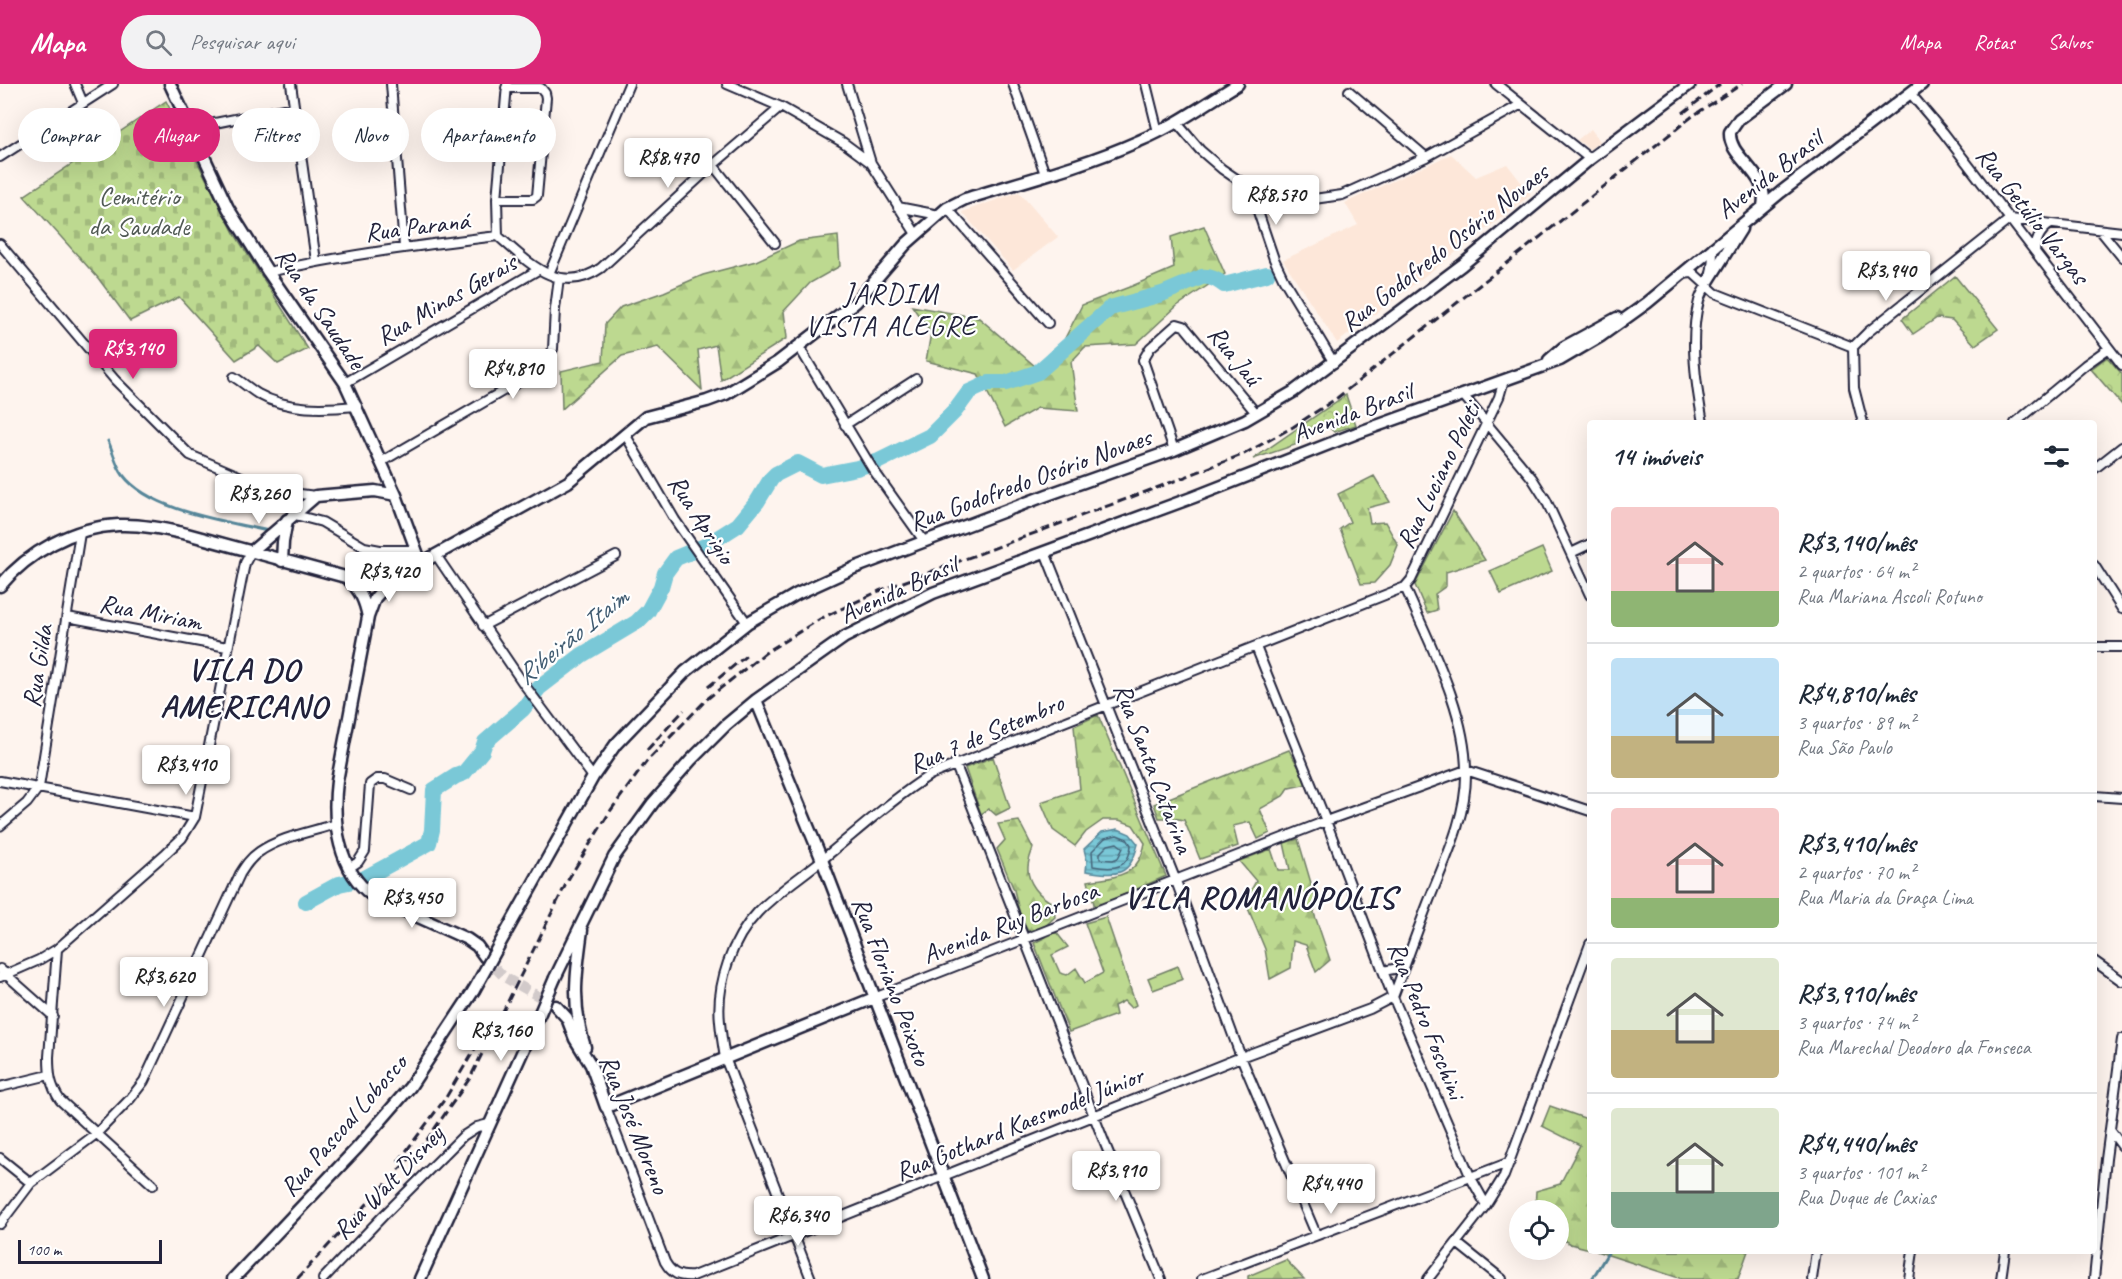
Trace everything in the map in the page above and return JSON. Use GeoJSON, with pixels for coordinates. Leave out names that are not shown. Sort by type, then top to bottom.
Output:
{"type":"FeatureCollection","features":[{"type":"Feature","properties":{"kind":"main road","name":"Rua da Saudade"},"geometry":{"type":"LineString","coordinates":[[170,84],[181,108]]}},
{"type":"Feature","properties":{"kind":"main road"},"geometry":{"type":"LineString","coordinates":[[0,586],[24,562],[38,552],[80,532],[117,525],[159,528],[187,534],[346,578],[372,583],[394,578],[568,482],[584,471],[642,419],[651,414],[707,401],[726,394],[799,347],[856,302],[916,234],[943,212],[965,199],[1096,158],[1140,141],[1177,123],[1238,84]]}},
{"type":"Feature","properties":{"kind":"main road","name":"Rua Godofredo Osório Novaes"},"geometry":{"type":"LineString","coordinates":[[474,990],[593,777],[616,744],[685,672],[747,623],[797,594],[854,568],[1174,450],[1256,413],[1293,392],[1462,265],[1590,159],[1690,84]]}},
{"type":"Feature","properties":{"kind":"main road"},"geometry":{"type":"LineString","coordinates":[[1781,192],[1764,187],[1731,143],[1730,132],[1739,119],[1786,84]]}},
{"type":"Feature","properties":{"kind":"main road","name":"Avenida Brasil"},"geometry":{"type":"LineString","coordinates":[[420,1279],[555,978],[614,857],[653,803],[691,760],[726,725],[756,700],[845,637],[933,593],[1546,364],[1564,347],[1647,303],[1763,206],[1922,84]]}},
{"type":"Feature","properties":{"kind":"main road","name":"Rua da Saudade"},"geometry":{"type":"LineString","coordinates":[[206,162],[228,208],[268,272],[345,382],[396,495],[421,563]]}},
{"type":"Feature","properties":{"kind":"main road"},"geometry":{"type":"LineString","coordinates":[[1763,206],[1764,187]]}},
{"type":"Feature","properties":{"kind":"main road"},"geometry":{"type":"LineString","coordinates":[[1707,283],[1746,221]]}},
{"type":"Feature","properties":{"kind":"main road"},"geometry":{"type":"LineString","coordinates":[[375,491],[387,476]]}},
{"type":"Feature","properties":{"kind":"main road"},"geometry":{"type":"LineString","coordinates":[[250,552],[316,496],[375,491],[396,495]]}},
{"type":"Feature","properties":{"kind":"main road"},"geometry":{"type":"LineString","coordinates":[[282,561],[283,542],[291,516]]}},
{"type":"Feature","properties":{"kind":"main road"},"geometry":{"type":"LineString","coordinates":[[346,578],[364,600],[368,617]]}},
{"type":"Feature","properties":{"kind":"main road"},"geometry":{"type":"LineString","coordinates":[[394,578],[375,598],[368,617],[335,793],[339,842],[358,884],[374,897],[467,939],[477,946],[485,957]]}},
{"type":"Feature","properties":{"kind":"main road","name":"Rua Floriano Peixoto"},"geometry":{"type":"LineString","coordinates":[[756,700],[822,860],[983,1279]]}},
{"type":"Feature","properties":{"kind":"main road"},"geometry":{"type":"LineString","coordinates":[[584,918],[576,986],[576,1010],[577,1023],[591,1065]]}},
{"type":"Feature","properties":{"kind":"main road","name":"Rua Pascoal Lobosco"},"geometry":{"type":"LineString","coordinates":[[233,1279],[358,1147],[410,1087],[474,990]]}},
{"type":"Feature","properties":{"kind":"main road","name":"Avenida Ruy Barbosa"},"geometry":{"type":"LineString","coordinates":[[606,1107],[874,999]]}},
{"type":"Feature","properties":{"kind":"main road","name":"Rua José Moreno"},"geometry":{"type":"LineString","coordinates":[[556,1006],[567,1018],[574,1039],[591,1065],[606,1107]]}},
{"type":"Feature","properties":{"kind":"street"},"geometry":{"type":"LineString","coordinates":[[75,84],[83,103]]}},
{"type":"Feature","properties":{"kind":"street"},"geometry":{"type":"LineString","coordinates":[[0,157],[113,84]]}},
{"type":"Feature","properties":{"kind":"street"},"geometry":{"type":"LineString","coordinates":[[291,84],[316,261]]}},
{"type":"Feature","properties":{"kind":"street"},"geometry":{"type":"LineString","coordinates":[[391,84],[404,247]]}},
{"type":"Feature","properties":{"kind":"street"},"geometry":{"type":"LineString","coordinates":[[549,274],[629,84]]}},
{"type":"Feature","properties":{"kind":"street"},"geometry":{"type":"LineString","coordinates":[[727,84],[781,107],[844,143],[871,163]]}},
{"type":"Feature","properties":{"kind":"street"},"geometry":{"type":"LineString","coordinates":[[847,84],[871,163],[916,234]]}},
{"type":"Feature","properties":{"kind":"street"},"geometry":{"type":"LineString","coordinates":[[1013,84],[1045,174]]}},
{"type":"Feature","properties":{"kind":"street"},"geometry":{"type":"LineString","coordinates":[[1146,84],[1158,132]]}},
{"type":"Feature","properties":{"kind":"street"},"geometry":{"type":"LineString","coordinates":[[1496,84],[1590,159]]}},
{"type":"Feature","properties":{"kind":"street"},"geometry":{"type":"LineString","coordinates":[[497,199],[533,199],[537,196],[546,98],[541,88],[507,86],[497,199],[498,236]]}},
{"type":"Feature","properties":{"kind":"street"},"geometry":{"type":"LineString","coordinates":[[1349,92],[1426,157]]}},
{"type":"Feature","properties":{"kind":"street","name":"Rua Getúlio Vargas"},"geometry":{"type":"LineString","coordinates":[[1910,93],[2122,365]]}},
{"type":"Feature","properties":{"kind":"street"},"geometry":{"type":"LineString","coordinates":[[1177,123],[1200,150],[1222,169],[1250,188],[1288,198],[1314,199],[1342,195],[1426,157],[1520,105]]}},
{"type":"Feature","properties":{"kind":"street"},"geometry":{"type":"LineString","coordinates":[[220,122],[294,107]]}},
{"type":"Feature","properties":{"kind":"street"},"geometry":{"type":"LineString","coordinates":[[381,462],[534,373],[545,364],[553,348],[559,278],[589,277],[601,268],[713,165],[781,107]]}},
{"type":"Feature","properties":{"kind":"street"},"geometry":{"type":"LineString","coordinates":[[713,165],[775,243]]}},
{"type":"Feature","properties":{"kind":"street"},"geometry":{"type":"LineString","coordinates":[[1250,188],[1274,259],[1284,280],[1334,363]]}},
{"type":"Feature","properties":{"kind":"street"},"geometry":{"type":"LineString","coordinates":[[898,207],[943,212],[1048,323]]}},
{"type":"Feature","properties":{"kind":"street"},"geometry":{"type":"LineString","coordinates":[[1862,420],[1854,388],[1853,347],[1868,332],[2010,219],[2122,232]]}},
{"type":"Feature","properties":{"kind":"street"},"geometry":{"type":"LineString","coordinates":[[2035,251],[2041,232],[2051,224]]}},
{"type":"Feature","properties":{"kind":"street"},"geometry":{"type":"LineString","coordinates":[[2100,230],[2122,257]]}},
{"type":"Feature","properties":{"kind":"street","name":"Rua Paraná"},"geometry":{"type":"LineString","coordinates":[[268,272],[316,261],[404,247],[498,236],[538,270],[559,278]]}},
{"type":"Feature","properties":{"kind":"street"},"geometry":{"type":"LineString","coordinates":[[0,244],[115,380],[190,455],[246,479],[284,492],[316,496]]}},
{"type":"Feature","properties":{"kind":"street"},"geometry":{"type":"LineString","coordinates":[[1703,420],[1696,378],[1695,334],[1699,301],[1707,283],[1713,247]]}},
{"type":"Feature","properties":{"kind":"street","name":"Rua Minas Gerais"},"geometry":{"type":"LineString","coordinates":[[345,382],[538,270]]}},
{"type":"Feature","properties":{"kind":"street"},"geometry":{"type":"LineString","coordinates":[[1681,274],[1693,273],[1707,283],[1714,293],[1853,347]]}},
{"type":"Feature","properties":{"kind":"street","name":"Rua Jaú"},"geometry":{"type":"LineString","coordinates":[[1174,450],[1143,360],[1150,348],[1173,326],[1182,324],[1256,413]]}},
{"type":"Feature","properties":{"kind":"street"},"geometry":{"type":"LineString","coordinates":[[799,347],[872,468],[924,541]]}},
{"type":"Feature","properties":{"kind":"street"},"geometry":{"type":"LineString","coordinates":[[2019,420],[2109,348]]}},
{"type":"Feature","properties":{"kind":"street"},"geometry":{"type":"LineString","coordinates":[[234,377],[258,394],[277,402],[304,408],[357,406]]}},
{"type":"Feature","properties":{"kind":"street"},"geometry":{"type":"LineString","coordinates":[[845,426],[916,379]]}},
{"type":"Feature","properties":{"kind":"street","name":"Rua Luciano Poleti"},"geometry":{"type":"LineString","coordinates":[[1405,587],[1411,580],[1504,380]]}},
{"type":"Feature","properties":{"kind":"street"},"geometry":{"type":"LineString","coordinates":[[1463,395],[1532,478],[1546,500],[1587,589]]}},
{"type":"Feature","properties":{"kind":"street","name":"Rua Aprigio"},"geometry":{"type":"LineString","coordinates":[[625,434],[692,545],[747,623]]}},
{"type":"Feature","properties":{"kind":"street"},"geometry":{"type":"LineString","coordinates":[[2097,467],[2122,447]]}},
{"type":"Feature","properties":{"kind":"street"},"geometry":{"type":"LineString","coordinates":[[284,492],[290,500],[291,516],[322,522],[364,547],[380,550],[417,550]]}},
{"type":"Feature","properties":{"kind":"street","name":"Rua Gilda"},"geometry":{"type":"LineString","coordinates":[[39,788],[80,532]]}},
{"type":"Feature","properties":{"kind":"street"},"geometry":{"type":"LineString","coordinates":[[1571,554],[1587,546]]}},
{"type":"Feature","properties":{"kind":"street"},"geometry":{"type":"LineString","coordinates":[[3,976],[57,949],[182,838],[195,818],[227,648],[245,563],[250,552]]}},
{"type":"Feature","properties":{"kind":"street","name":"Rua Santa Catarina"},"geometry":{"type":"LineString","coordinates":[[1046,552],[1176,881],[1241,1057],[1316,1234]]}},
{"type":"Feature","properties":{"kind":"street"},"geometry":{"type":"LineString","coordinates":[[436,555],[523,683],[593,777]]}},
{"type":"Feature","properties":{"kind":"street"},"geometry":{"type":"LineString","coordinates":[[483,626],[616,556]]}},
{"type":"Feature","properties":{"kind":"street"},"geometry":{"type":"LineString","coordinates":[[2097,570],[2122,609]]}},
{"type":"Feature","properties":{"kind":"street"},"geometry":{"type":"LineString","coordinates":[[1393,997],[1453,836],[1464,796],[1466,770],[1460,727],[1450,694],[1405,587]]}},
{"type":"Feature","properties":{"kind":"street","name":"Rua 7 de Setembro"},"geometry":{"type":"LineString","coordinates":[[811,1279],[725,1058],[719,1020],[722,987],[729,959],[757,913],[908,789],[930,775],[1405,587]]}},
{"type":"Feature","properties":{"kind":"street","name":"Rua Miriam"},"geometry":{"type":"LineString","coordinates":[[67,617],[227,648]]}},
{"type":"Feature","properties":{"kind":"street","name":"Rua Pedro Foschini"},"geometry":{"type":"LineString","coordinates":[[1256,646],[1393,997],[1471,1178],[1486,1205]]}},
{"type":"Feature","properties":{"kind":"street"},"geometry":{"type":"LineString","coordinates":[[2097,646],[2122,647]]}},
{"type":"Feature","properties":{"kind":"street"},"geometry":{"type":"LineString","coordinates":[[956,763],[1161,1279]]}},
{"type":"Feature","properties":{"kind":"street"},"geometry":{"type":"LineString","coordinates":[[1466,770],[1587,810]]}},
{"type":"Feature","properties":{"kind":"street","name":"Avenida Ruy Barbosa"},"geometry":{"type":"LineString","coordinates":[[874,999],[1326,821],[1466,770]]}},
{"type":"Feature","properties":{"kind":"street"},"geometry":{"type":"LineString","coordinates":[[350,870],[365,851],[370,784],[378,778],[411,789]]}},
{"type":"Feature","properties":{"kind":"street"},"geometry":{"type":"LineString","coordinates":[[0,781],[195,818]]}},
{"type":"Feature","properties":{"kind":"street"},"geometry":{"type":"LineString","coordinates":[[0,826],[27,803],[39,788]]}},
{"type":"Feature","properties":{"kind":"street"},"geometry":{"type":"LineString","coordinates":[[2097,796],[2122,798]]}},
{"type":"Feature","properties":{"kind":"street"},"geometry":{"type":"LineString","coordinates":[[0,1224],[32,1183],[96,1134],[144,1081],[235,883],[248,861],[258,852],[274,844],[336,824]]}},
{"type":"Feature","properties":{"kind":"street"},"geometry":{"type":"LineString","coordinates":[[57,949],[49,1075],[52,1088],[60,1100],[153,1185]]}},
{"type":"Feature","properties":{"kind":"street"},"geometry":{"type":"LineString","coordinates":[[1428,1279],[1486,1205],[1510,1162],[1587,952]]}},
{"type":"Feature","properties":{"kind":"street"},"geometry":{"type":"LineString","coordinates":[[1383,971],[1399,968],[1406,962]]}},
{"type":"Feature","properties":{"kind":"street"},"geometry":{"type":"LineString","coordinates":[[2097,964],[2122,981]]}},
{"type":"Feature","properties":{"kind":"street"},"geometry":{"type":"LineString","coordinates":[[0,969],[3,976],[53,1016]]}},
{"type":"Feature","properties":{"kind":"street","name":"Rua Gothard Kaesmodel Júnior"},"geometry":{"type":"LineString","coordinates":[[665,1262],[671,1272],[677,1275],[693,1276],[1241,1057],[1370,1009],[1393,997]]}},
{"type":"Feature","properties":{"kind":"street"},"geometry":{"type":"LineString","coordinates":[[2097,1251],[2122,1039]]}},
{"type":"Feature","properties":{"kind":"street"},"geometry":{"type":"LineString","coordinates":[[0,1087],[49,1075]]}},
{"type":"Feature","properties":{"kind":"street","name":"Rua José Moreno"},"geometry":{"type":"LineString","coordinates":[[606,1107],[665,1262]]}},
{"type":"Feature","properties":{"kind":"street","name":"Rua Walt Disney"},"geometry":{"type":"LineString","coordinates":[[323,1279],[462,1136],[477,1127],[489,1124]]}},
{"type":"Feature","properties":{"kind":"street"},"geometry":{"type":"LineString","coordinates":[[2110,1130],[2122,1146]]}},
{"type":"Feature","properties":{"kind":"street"},"geometry":{"type":"LineString","coordinates":[[0,1158],[32,1183]]}},
{"type":"Feature","properties":{"kind":"street"},"geometry":{"type":"LineString","coordinates":[[1202,1279],[1510,1162]]}},
{"type":"Feature","properties":{"kind":"street"},"geometry":{"type":"LineString","coordinates":[[1457,1243],[1502,1279]]}},
{"type":"Feature","properties":{"kind":"street"},"geometry":{"type":"LineString","coordinates":[[1812,1279],[1816,1254]]}},
{"type":"Feature","properties":{"kind":"street"},"geometry":{"type":"LineString","coordinates":[[1909,1279],[1913,1254]]}},
{"type":"Feature","properties":{"kind":"street"},"geometry":{"type":"LineString","coordinates":[[2001,1279],[2005,1254]]}},
{"type":"Feature","properties":{"kind":"street"},"geometry":{"type":"LineString","coordinates":[[2094,1279],[2097,1254]]}},
{"type":"Feature","properties":{"kind":"shaded area"},"geometry":{"type":"Polygon","coordinates":[[[1591,129],[1600,141],[1590,149],[1577,140],[1591,129]]]}},
{"type":"Feature","properties":{"kind":"shaded area"},"geometry":{"type":"Polygon","coordinates":[[[1451,154],[1476,177],[1507,164],[1531,195],[1337,343],[1283,260],[1358,225],[1345,203],[1451,154]]]}},
{"type":"Feature","properties":{"kind":"shaded area"},"geometry":{"type":"Polygon","coordinates":[[[1019,192],[1058,237],[1013,270],[962,212],[1019,192]]]}},
{"type":"Feature","properties":{"kind":"green space","name":"Cemitério da Saudade"},"geometry":{"type":"Polygon","coordinates":[[[166,101],[170,108],[156,108],[166,101]]]}},
{"type":"Feature","properties":{"kind":"green space","name":"Cemitério da Saudade"},"geometry":{"type":"Polygon","coordinates":[[[133,123],[133,162],[197,162],[234,233],[308,349],[278,364],[259,346],[236,360],[179,297],[130,321],[98,278],[24,196],[75,162],[121,162],[121,131],[133,123]]]}},
{"type":"Feature","properties":{"kind":"green space"},"geometry":{"type":"Polygon","coordinates":[[[1204,226],[1225,274],[1177,306],[1136,344],[1085,347],[1071,362],[1078,411],[1037,408],[1005,427],[978,374],[926,361],[931,333],[912,306],[979,318],[1035,366],[1064,340],[1082,305],[1174,268],[1171,237],[1204,226]]]}},
{"type":"Feature","properties":{"kind":"green space"},"geometry":{"type":"Polygon","coordinates":[[[838,236],[840,266],[810,283],[784,311],[787,338],[721,380],[716,345],[698,350],[702,390],[658,347],[622,356],[562,409],[561,371],[603,361],[605,324],[621,307],[703,275],[756,261],[799,241],[838,236]]]}},
{"type":"Feature","properties":{"kind":"green space"},"geometry":{"type":"Polygon","coordinates":[[[1955,276],[1998,329],[1975,345],[1952,320],[1937,318],[1913,334],[1902,319],[1955,276]]]}},
{"type":"Feature","properties":{"kind":"green space"},"geometry":{"type":"Polygon","coordinates":[[[2107,357],[2122,374],[2122,405],[2091,369],[2107,357]]]}},
{"type":"Feature","properties":{"kind":"green space"},"geometry":{"type":"Polygon","coordinates":[[[1346,395],[1356,425],[1334,432],[1329,427],[1299,438],[1295,445],[1253,459],[1346,395]]]}},
{"type":"Feature","properties":{"kind":"green space"},"geometry":{"type":"Polygon","coordinates":[[[1374,476],[1390,502],[1367,508],[1370,523],[1385,522],[1398,545],[1390,565],[1374,583],[1361,584],[1340,529],[1350,522],[1338,494],[1374,476]]]}},
{"type":"Feature","properties":{"kind":"green space"},"geometry":{"type":"Polygon","coordinates":[[[1453,511],[1485,560],[1446,572],[1446,586],[1435,594],[1437,610],[1427,613],[1415,585],[1453,511]]]}},
{"type":"Feature","properties":{"kind":"green space"},"geometry":{"type":"Polygon","coordinates":[[[1542,548],[1552,571],[1501,594],[1490,571],[1542,548]]]}},
{"type":"Feature","properties":{"kind":"green space"},"geometry":{"type":"Polygon","coordinates":[[[1098,715],[1166,876],[1095,908],[1088,881],[1117,876],[1132,869],[1138,863],[1145,843],[1133,825],[1119,820],[1103,820],[1086,832],[1075,846],[1053,830],[1041,802],[1080,789],[1074,726],[1098,715]]]}},
{"type":"Feature","properties":{"kind":"green space"},"geometry":{"type":"Polygon","coordinates":[[[1289,750],[1308,784],[1289,788],[1283,796],[1260,809],[1270,833],[1258,839],[1250,822],[1233,826],[1238,846],[1200,859],[1184,820],[1159,818],[1154,804],[1289,750]]]}},
{"type":"Feature","properties":{"kind":"green space"},"geometry":{"type":"Polygon","coordinates":[[[993,757],[1010,808],[996,815],[989,809],[981,814],[965,768],[993,757]]]}},
{"type":"Feature","properties":{"kind":"green space"},"geometry":{"type":"Polygon","coordinates":[[[1019,821],[1033,848],[1028,865],[1030,879],[1039,893],[1053,903],[1055,917],[1043,928],[1028,931],[1021,919],[1014,890],[997,849],[1005,840],[998,824],[1019,821]]]}},
{"type":"Feature","properties":{"kind":"green space"},"geometry":{"type":"Polygon","coordinates":[[[1298,839],[1316,900],[1314,913],[1330,960],[1316,972],[1306,945],[1293,941],[1291,968],[1270,979],[1265,949],[1245,901],[1256,881],[1239,861],[1271,849],[1278,870],[1290,870],[1284,843],[1298,839]]]}},
{"type":"Feature","properties":{"kind":"green space"},"geometry":{"type":"Polygon","coordinates":[[[1106,917],[1136,1005],[1131,1008],[1124,1001],[1114,1006],[1116,1015],[1069,1032],[1034,943],[1056,932],[1068,947],[1052,955],[1060,973],[1067,975],[1076,968],[1085,983],[1103,973],[1085,923],[1106,917]]]}},
{"type":"Feature","properties":{"kind":"green space"},"geometry":{"type":"Polygon","coordinates":[[[1178,966],[1183,979],[1153,990],[1148,978],[1178,966]]]}},
{"type":"Feature","properties":{"kind":"green space"},"geometry":{"type":"Polygon","coordinates":[[[1550,1106],[1587,1119],[1587,1248],[1569,1243],[1569,1200],[1536,1200],[1536,1191],[1560,1184],[1580,1145],[1542,1126],[1550,1106]]]}},
{"type":"Feature","properties":{"kind":"green space"},"geometry":{"type":"Polygon","coordinates":[[[1605,1254],[1747,1254],[1738,1279],[1682,1279],[1605,1254]]]}},
{"type":"Feature","properties":{"kind":"green space"},"geometry":{"type":"Polygon","coordinates":[[[1286,1260],[1304,1279],[1248,1279],[1248,1276],[1286,1260]]]}},
{"type":"Feature","properties":{"kind":"water"},"geometry":{"type":"Polygon","coordinates":[[[1118,829],[1130,834],[1138,844],[1131,863],[1121,872],[1106,874],[1086,871],[1087,861],[1084,849],[1102,832],[1118,829]]]}},
{"type":"Feature","properties":{"kind":"waterway","name":"Ribeirão Itaim"},"geometry":{"type":"LineString","coordinates":[[306,902],[339,884],[363,879],[429,843],[434,790],[464,773],[482,751],[485,742],[523,709],[539,688],[582,655],[637,622],[648,611],[661,587],[665,573],[676,558],[705,546],[738,525],[776,474],[798,463],[821,475],[857,468],[879,461],[930,436],[955,411],[969,392],[989,383],[1006,383],[1038,372],[1110,308],[1162,294],[1202,277],[1211,278],[1224,285],[1267,274]]}},
{"type":"Feature","properties":{"kind":"waterway"},"geometry":{"type":"LineString","coordinates":[[108,441],[123,475],[151,498],[190,513],[268,531]]}},
{"type":"Feature","properties":{"kind":"waterway"},"geometry":{"type":"LineString","coordinates":[[1592,1279],[1607,1254]]}},
{"type":"Feature","properties":{"kind":"tunnel"},"geometry":{"type":"LineString","coordinates":[[485,957],[504,977],[556,1006]]}},
{"type":"Feature","properties":{"kind":"railway"},"geometry":{"type":"LineString","coordinates":[[1683,113],[1720,84]]}},
{"type":"Feature","properties":{"kind":"railway"},"geometry":{"type":"LineString","coordinates":[[297,1279],[426,1141],[470,1078],[569,878],[611,810],[647,761],[707,699],[765,653],[820,619],[879,591],[1244,454],[1293,427],[1337,398],[1694,115],[1742,84]]}},
{"type":"Feature","properties":{"kind":"railway"},"geometry":{"type":"LineString","coordinates":[[708,687],[747,655]]}},
{"type":"Feature","properties":{"kind":"railway"},"geometry":{"type":"LineString","coordinates":[[647,750],[684,710]]}},
{"type":"Feature","properties":{"kind":"railway"},"geometry":{"type":"LineString","coordinates":[[398,1162],[445,1099],[483,1035]]}},
{"type":"Feature","properties":{"kind":"district","name":"JARDIM VISTA ALEGRE"},"geometry":{"type":"Point","coordinates":[891,309]}},
{"type":"Feature","properties":{"kind":"district","name":"VILA DO AMERICANO"},"geometry":{"type":"Point","coordinates":[244,688]}},
{"type":"Feature","properties":{"kind":"district","name":"VILA ROMANÓPOLIS"},"geometry":{"type":"Point","coordinates":[1260,897]}}]}
